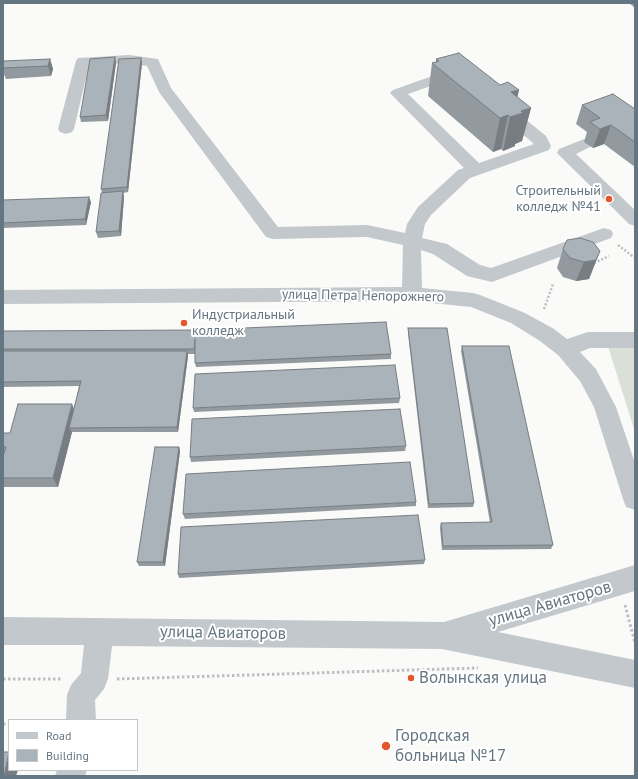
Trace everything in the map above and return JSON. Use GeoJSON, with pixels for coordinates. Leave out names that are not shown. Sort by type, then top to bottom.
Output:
{"type":"FeatureCollection","features":[{"type":"Feature","properties":{"kind":"street"},"geometry":{"type":"LineString","coordinates":[[66,129],[83,61],[128,59],[153,62],[164,88],[273,234],[367,231],[440,249],[474,271],[492,275],[604,234]]}},
{"type":"Feature","properties":{"kind":"street"},"geometry":{"type":"LineString","coordinates":[[469,82],[457,72],[398,93],[476,170]]}},
{"type":"Feature","properties":{"kind":"street"},"geometry":{"type":"LineString","coordinates":[[412,294],[412,241],[416,224],[424,211],[464,174],[544,146],[540,139],[493,101]]}},
{"type":"Feature","properties":{"kind":"street"},"geometry":{"type":"LineString","coordinates":[[584,144],[565,153],[635,220]]}},
{"type":"Feature","properties":{"kind":"street","name":"улица Петра Непорожнего"},"geometry":{"type":"LineString","coordinates":[[3,297],[412,294],[473,300],[518,318],[547,334],[565,349],[588,375],[605,407],[635,499]]}},
{"type":"Feature","properties":{"kind":"street"},"geometry":{"type":"LineString","coordinates":[[565,349],[588,340],[635,340]]}},
{"type":"Feature","properties":{"kind":"street","name":"улица Авиаторов"},"geometry":{"type":"LineString","coordinates":[[442,635],[629,589]]}},
{"type":"Feature","properties":{"kind":"street","name":"улица Авиаторов"},"geometry":{"type":"LineString","coordinates":[[3,631],[442,635],[635,674]]}},
{"type":"Feature","properties":{"kind":"street"},"geometry":{"type":"LineString","coordinates":[[81,719],[81,695],[94,680],[100,632]]}},
{"type":"Feature","properties":{"kind":"path"},"geometry":{"type":"LineString","coordinates":[[594,263],[609,256]]}},
{"type":"Feature","properties":{"kind":"path"},"geometry":{"type":"LineString","coordinates":[[544,309],[553,284]]}},
{"type":"Feature","properties":{"kind":"path"},"geometry":{"type":"LineString","coordinates":[[629,589],[635,643]]}},
{"type":"Feature","properties":{"kind":"path"},"geometry":{"type":"LineString","coordinates":[[3,679],[94,680],[486,668]]}},
{"type":"Feature","properties":{"kind":"shaded area"},"geometry":{"type":"Polygon","coordinates":[[[606,340],[635,340],[635,432],[606,340]]]}},
{"type":"Feature","properties":{"kind":"building"},"geometry":{"type":"Polygon","coordinates":[[[459,53],[500,85],[508,82],[519,90],[511,92],[531,108],[521,111],[523,113],[510,117],[508,115],[500,118],[432,63],[439,61],[436,59],[459,53]]]}},
{"type":"Feature","properties":{"kind":"building"},"geometry":{"type":"Polygon","coordinates":[[[115,57],[106,115],[80,117],[90,59],[115,57]]]}},
{"type":"Feature","properties":{"kind":"building"},"geometry":{"type":"Polygon","coordinates":[[[141,58],[127,187],[101,189],[119,59],[141,58]]]}},
{"type":"Feature","properties":{"kind":"building"},"geometry":{"type":"Polygon","coordinates":[[[50,59],[48,66],[3,68],[4,61],[50,59]]]}},
{"type":"Feature","properties":{"kind":"building"},"geometry":{"type":"Polygon","coordinates":[[[613,94],[635,109],[635,142],[611,125],[600,129],[590,122],[600,118],[582,105],[613,94]]]}},
{"type":"Feature","properties":{"kind":"building"},"geometry":{"type":"Polygon","coordinates":[[[123,191],[119,231],[96,232],[101,193],[123,191]]]}},
{"type":"Feature","properties":{"kind":"building"},"geometry":{"type":"Polygon","coordinates":[[[89,197],[85,219],[3,223],[3,200],[89,197]]]}},
{"type":"Feature","properties":{"kind":"building"},"geometry":{"type":"Polygon","coordinates":[[[580,238],[593,242],[600,251],[596,260],[584,262],[570,258],[563,249],[567,240],[580,238]]]}},
{"type":"Feature","properties":{"kind":"building"},"geometry":{"type":"Polygon","coordinates":[[[386,322],[391,354],[195,363],[195,339],[194,349],[3,349],[3,331],[197,330],[386,322]]]}},
{"type":"Feature","properties":{"kind":"building"},"geometry":{"type":"Polygon","coordinates":[[[408,328],[447,328],[474,503],[429,504],[408,328]]]}},
{"type":"Feature","properties":{"kind":"building"},"geometry":{"type":"Polygon","coordinates":[[[462,346],[509,346],[553,545],[443,546],[441,523],[492,522],[462,346]]]}},
{"type":"Feature","properties":{"kind":"building"},"geometry":{"type":"Polygon","coordinates":[[[3,351],[187,351],[177,427],[69,428],[81,381],[3,382],[3,351]]]}},
{"type":"Feature","properties":{"kind":"building"},"geometry":{"type":"Polygon","coordinates":[[[395,365],[400,398],[193,408],[195,374],[395,365]]]}},
{"type":"Feature","properties":{"kind":"building"},"geometry":{"type":"Polygon","coordinates":[[[18,404],[72,404],[53,478],[3,478],[3,456],[6,447],[3,447],[3,433],[10,433],[18,404]]]}},
{"type":"Feature","properties":{"kind":"building"},"geometry":{"type":"Polygon","coordinates":[[[400,409],[406,446],[190,457],[192,419],[400,409]]]}},
{"type":"Feature","properties":{"kind":"building"},"geometry":{"type":"Polygon","coordinates":[[[155,447],[179,447],[163,562],[137,562],[155,447]]]}},
{"type":"Feature","properties":{"kind":"building"},"geometry":{"type":"Polygon","coordinates":[[[410,462],[416,502],[183,514],[186,474],[410,462]]]}},
{"type":"Feature","properties":{"kind":"building"},"geometry":{"type":"Polygon","coordinates":[[[418,515],[425,560],[178,574],[181,527],[418,515]]]}},
{"type":"Feature","properties":{"kind":"building"},"geometry":{"type":"Polygon","coordinates":[[[3,752],[8,752],[4,776],[3,752]]]}},
{"type":"Feature","properties":{"kind":"place","name":"Строительный колледж №41"},"geometry":{"type":"Point","coordinates":[609,199]}},
{"type":"Feature","properties":{"kind":"place","name":"Индустриальный колледж"},"geometry":{"type":"Point","coordinates":[184,323]}},
{"type":"Feature","properties":{"kind":"place","name":"Волынская улица"},"geometry":{"type":"Point","coordinates":[411,678]}},
{"type":"Feature","properties":{"kind":"place","name":"Городская больница №17"},"geometry":{"type":"Point","coordinates":[386,746]}}]}
